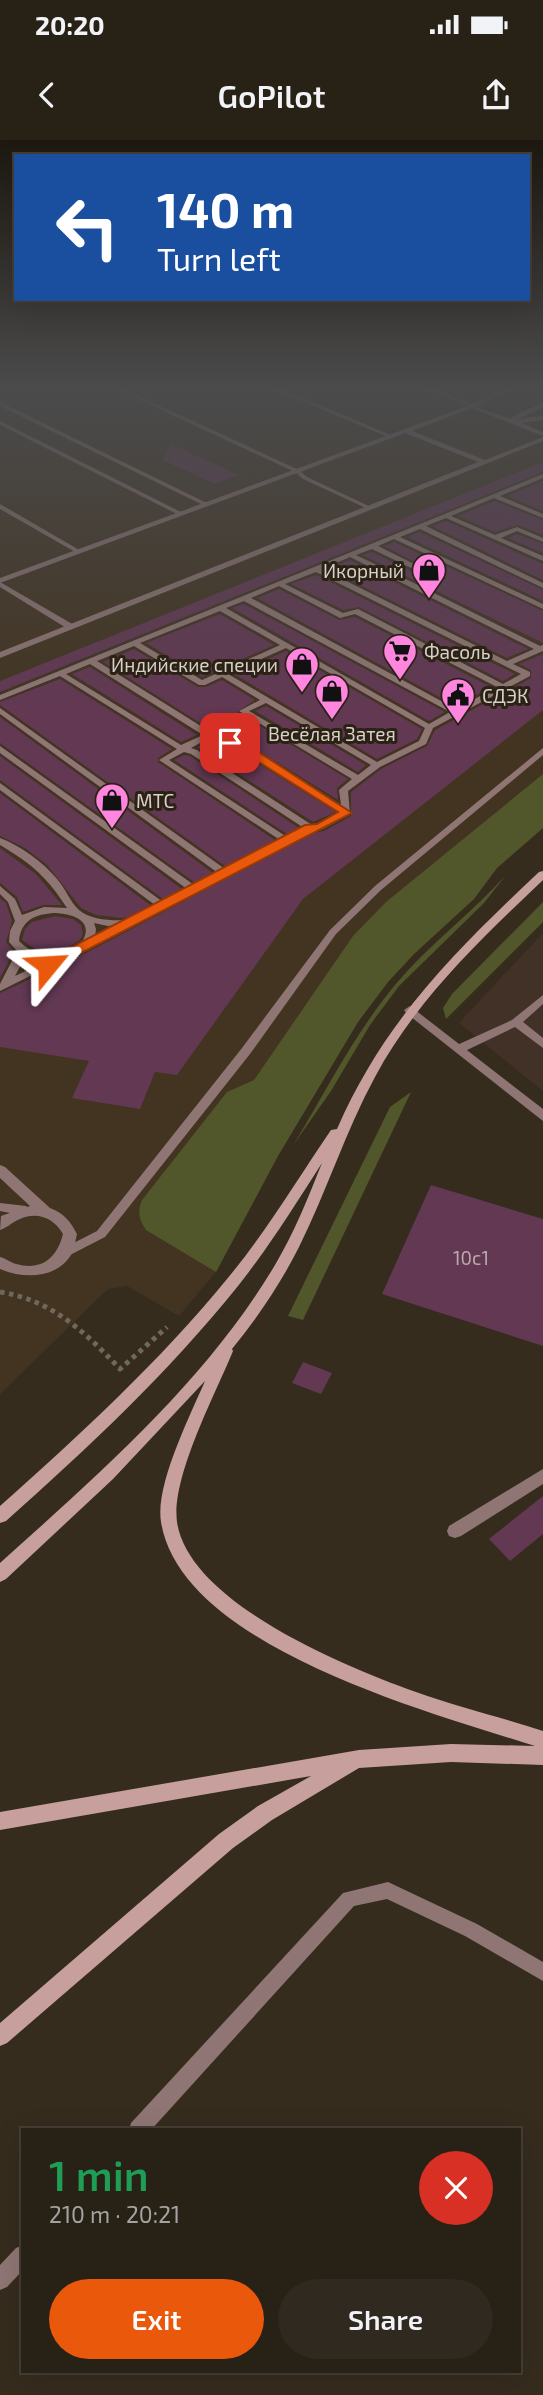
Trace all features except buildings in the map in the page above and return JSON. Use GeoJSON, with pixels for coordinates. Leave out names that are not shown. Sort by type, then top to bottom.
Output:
{"type":"FeatureCollection","features":[{"type":"Feature","properties":{"kind":"main road"},"geometry":{"type":"LineString","coordinates":[[0,1574],[63,1517],[145,1435],[231,1339],[269,1287],[314,1203],[351,1112],[380,1057],[410,1010],[448,967],[543,874]]}},
{"type":"Feature","properties":{"kind":"main road"},"geometry":{"type":"LineString","coordinates":[[0,1516],[89,1437],[204,1318],[235,1279],[351,1112]]}},
{"type":"Feature","properties":{"kind":"main road"},"geometry":{"type":"LineString","coordinates":[[231,1339],[177,1471],[170,1498],[169,1523],[173,1543],[187,1568],[212,1594],[256,1627],[328,1663],[419,1702],[543,1740]]}},
{"type":"Feature","properties":{"kind":"main road"},"geometry":{"type":"LineString","coordinates":[[0,1510],[22,1496]]}},
{"type":"Feature","properties":{"kind":"main road"},"geometry":{"type":"LineString","coordinates":[[0,1821],[413,1752],[500,1751],[543,1756]]}},
{"type":"Feature","properties":{"kind":"main road"},"geometry":{"type":"LineString","coordinates":[[0,2036],[226,1841],[265,1813],[359,1759]]}},
{"type":"Feature","properties":{"kind":"street"},"geometry":{"type":"LineString","coordinates":[[0,582],[233,495]]}},
{"type":"Feature","properties":{"kind":"street"},"geometry":{"type":"LineString","coordinates":[[0,655],[402,495]]}},
{"type":"Feature","properties":{"kind":"street"},"geometry":{"type":"LineString","coordinates":[[410,1010],[543,1116]]}},
{"type":"Feature","properties":{"kind":"street"},"geometry":{"type":"LineString","coordinates":[[0,1170],[47,1212],[62,1220],[70,1234],[66,1252],[50,1265],[28,1272],[2,1269]]}},
{"type":"Feature","properties":{"kind":"street"},"geometry":{"type":"LineString","coordinates":[[0,1225],[7,1218],[26,1211],[47,1212]]}},
{"type":"Feature","properties":{"kind":"street"},"geometry":{"type":"LineString","coordinates":[[454,1531],[543,1476]]}},
{"type":"Feature","properties":{"kind":"lane"},"geometry":{"type":"LineString","coordinates":[[143,495],[181,514]]}},
{"type":"Feature","properties":{"kind":"lane"},"geometry":{"type":"LineString","coordinates":[[187,495],[207,505]]}},
{"type":"Feature","properties":{"kind":"lane"},"geometry":{"type":"LineString","coordinates":[[342,495],[370,508]]}},
{"type":"Feature","properties":{"kind":"lane"},"geometry":{"type":"LineString","coordinates":[[0,698],[494,496],[543,516]]}},
{"type":"Feature","properties":{"kind":"lane"},"geometry":{"type":"LineString","coordinates":[[0,506],[79,552]]}},
{"type":"Feature","properties":{"kind":"lane"},"geometry":{"type":"LineString","coordinates":[[446,516],[543,559]]}},
{"type":"Feature","properties":{"kind":"lane"},"geometry":{"type":"LineString","coordinates":[[420,526],[543,586]]}},
{"type":"Feature","properties":{"kind":"lane"},"geometry":{"type":"LineString","coordinates":[[495,538],[517,529],[543,540]]}},
{"type":"Feature","properties":{"kind":"lane"},"geometry":{"type":"LineString","coordinates":[[394,537],[543,607]]}},
{"type":"Feature","properties":{"kind":"lane"},"geometry":{"type":"LineString","coordinates":[[372,546],[440,579],[418,588]]}},
{"type":"Feature","properties":{"kind":"lane"},"geometry":{"type":"LineString","coordinates":[[351,555],[542,648]]}},
{"type":"Feature","properties":{"kind":"lane"},"geometry":{"type":"LineString","coordinates":[[316,569],[527,674],[429,727],[423,741],[357,778],[342,790],[346,813]]}},
{"type":"Feature","properties":{"kind":"lane"},"geometry":{"type":"LineString","coordinates":[[0,582],[71,627]]}},
{"type":"Feature","properties":{"kind":"lane"},"geometry":{"type":"LineString","coordinates":[[279,584],[343,616],[355,611],[504,687]]}},
{"type":"Feature","properties":{"kind":"lane"},"geometry":{"type":"LineString","coordinates":[[245,598],[456,712]]}},
{"type":"Feature","properties":{"kind":"lane"},"geometry":{"type":"LineString","coordinates":[[221,608],[429,727]]}},
{"type":"Feature","properties":{"kind":"lane"},"geometry":{"type":"LineString","coordinates":[[134,643],[202,683],[287,645]]}},
{"type":"Feature","properties":{"kind":"lane"},"geometry":{"type":"LineString","coordinates":[[507,664],[542,648]]}},
{"type":"Feature","properties":{"kind":"lane"},"geometry":{"type":"LineString","coordinates":[[91,661],[209,735],[250,752],[346,813]]}},
{"type":"Feature","properties":{"kind":"lane"},"geometry":{"type":"LineString","coordinates":[[60,674],[194,752],[310,828]]}},
{"type":"Feature","properties":{"kind":"lane"},"geometry":{"type":"LineString","coordinates":[[222,674],[377,765]]}},
{"type":"Feature","properties":{"kind":"lane"},"geometry":{"type":"LineString","coordinates":[[266,700],[243,711],[357,778]]}},
{"type":"Feature","properties":{"kind":"lane"},"geometry":{"type":"LineString","coordinates":[[0,710],[224,873]]}},
{"type":"Feature","properties":{"kind":"lane"},"geometry":{"type":"LineString","coordinates":[[209,735],[163,760],[285,841]]}},
{"type":"Feature","properties":{"kind":"lane"},"geometry":{"type":"LineString","coordinates":[[0,749],[193,889]]}},
{"type":"Feature","properties":{"kind":"lane"},"geometry":{"type":"LineString","coordinates":[[66,1252],[101,1234],[246,1051],[333,932],[378,888],[543,751]]}},
{"type":"Feature","properties":{"kind":"lane"},"geometry":{"type":"LineString","coordinates":[[0,786],[161,905]]}},
{"type":"Feature","properties":{"kind":"lane"},"geometry":{"type":"LineString","coordinates":[[3,987],[310,828],[320,827],[346,813]]}},
{"type":"Feature","properties":{"kind":"lane"},"geometry":{"type":"LineString","coordinates":[[0,841],[28,857],[57,885],[75,912]]}},
{"type":"Feature","properties":{"kind":"lane"},"geometry":{"type":"LineString","coordinates":[[0,889],[12,901],[20,921]]}},
{"type":"Feature","properties":{"kind":"lane"},"geometry":{"type":"LineString","coordinates":[[68,955],[36,957],[22,952],[14,942],[13,931],[20,921],[46,909],[75,912],[86,918],[108,923],[131,921]]}},
{"type":"Feature","properties":{"kind":"lane"},"geometry":{"type":"LineString","coordinates":[[82,948],[90,938],[91,928],[86,918]]}},
{"type":"Feature","properties":{"kind":"lane"},"geometry":{"type":"LineString","coordinates":[[3,987],[22,952]]}},
{"type":"Feature","properties":{"kind":"lane"},"geometry":{"type":"LineString","coordinates":[[461,1048],[516,1022],[543,998]]}},
{"type":"Feature","properties":{"kind":"lane"},"geometry":{"type":"LineString","coordinates":[[516,1022],[543,1044]]}},
{"type":"Feature","properties":{"kind":"lane"},"geometry":{"type":"LineString","coordinates":[[0,1207],[26,1211]]}},
{"type":"Feature","properties":{"kind":"lane"},"geometry":{"type":"LineString","coordinates":[[70,1234],[101,1234]]}},
{"type":"Feature","properties":{"kind":"lane"},"geometry":{"type":"LineString","coordinates":[[140,2128],[349,1899],[388,1889],[471,1930],[543,1972]]}},
{"type":"Feature","properties":{"kind":"lane"},"geometry":{"type":"LineString","coordinates":[[0,2280],[21,2257]]}},
{"type":"Feature","properties":{"kind":"path"},"geometry":{"type":"LineString","coordinates":[[0,1292],[25,1296],[82,1329],[120,1369],[169,1325]]}},
{"type":"Feature","properties":{"kind":"shaded area"},"geometry":{"type":"Polygon","coordinates":[[[0,495],[543,495],[543,828],[497,868],[474,899],[414,954],[388,982],[358,1022],[278,1156],[216,1272],[179,1316],[127,1286],[108,1289],[0,1394],[0,495]]]}},
{"type":"Feature","properties":{"kind":"shaded area"},"geometry":{"type":"Polygon","coordinates":[[[543,933],[543,1091],[459,1023],[543,933]]]}},
{"type":"Feature","properties":{"kind":"green space"},"geometry":{"type":"Polygon","coordinates":[[[543,774],[543,828],[497,868],[474,899],[414,954],[388,982],[358,1022],[278,1156],[216,1272],[146,1230],[140,1215],[142,1200],[227,1092],[254,1080],[353,936],[386,902],[543,774]]]}},
{"type":"Feature","properties":{"kind":"green space"},"geometry":{"type":"Polygon","coordinates":[[[506,875],[484,903],[399,986],[370,1025],[331,1091],[294,1144],[380,1003],[421,956],[506,875]]]}},
{"type":"Feature","properties":{"kind":"green space"},"geometry":{"type":"Polygon","coordinates":[[[543,902],[543,922],[446,1019],[443,1008],[452,994],[543,902]]]}},
{"type":"Feature","properties":{"kind":"green space"},"geometry":{"type":"Polygon","coordinates":[[[411,1092],[303,1320],[288,1316],[390,1107],[411,1092]]]}},
{"type":"Feature","properties":{"kind":"place","name":"Икорный"},"geometry":{"type":"Point","coordinates":[429,600]}},
{"type":"Feature","properties":{"kind":"place","name":"Фасоль"},"geometry":{"type":"Point","coordinates":[400,681]}},
{"type":"Feature","properties":{"kind":"place","name":"Индийские специи"},"geometry":{"type":"Point","coordinates":[302,694]}},
{"type":"Feature","properties":{"kind":"place","name":"Весёлая Затея"},"geometry":{"type":"Point","coordinates":[332,721]}},
{"type":"Feature","properties":{"kind":"place","name":"СДЭК"},"geometry":{"type":"Point","coordinates":[458,725]}},
{"type":"Feature","properties":{"kind":"place","name":"МТС"},"geometry":{"type":"Point","coordinates":[112,830]}},
{"type":"Feature","properties":{"kind":"route"},"geometry":{"type":"LineString","coordinates":[[48,965],[310,828],[320,827],[346,813],[250,752],[230,743]]}}]}
